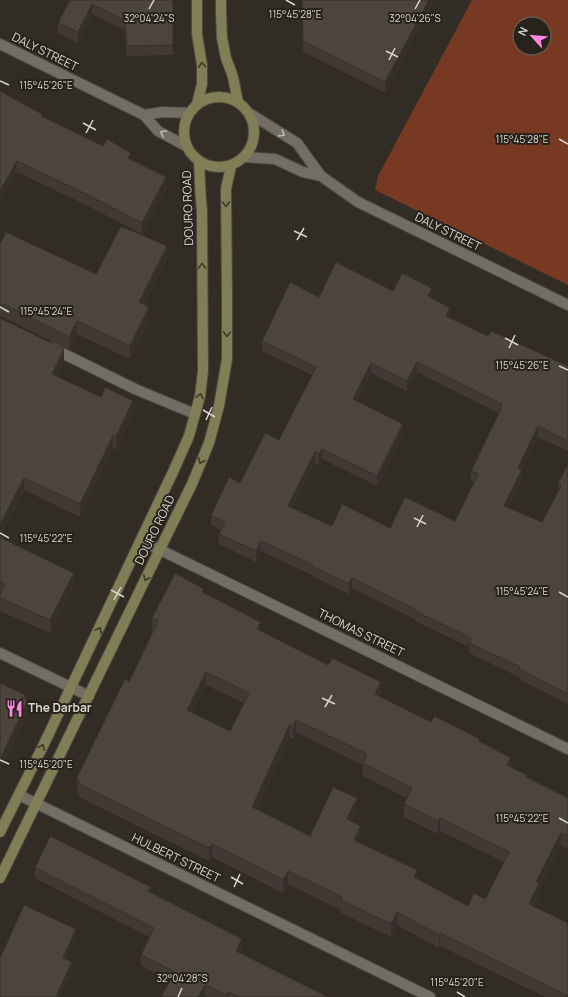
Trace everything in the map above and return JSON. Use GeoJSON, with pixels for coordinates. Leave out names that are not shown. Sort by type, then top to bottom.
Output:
{"type":"FeatureCollection","features":[{"type":"Feature","properties":{"kind":"street"},"geometry":{"type":"LineString","coordinates":[[197,0],[197,34],[202,65],[202,84],[197,104]]}},
{"type":"Feature","properties":{"kind":"street"},"geometry":{"type":"LineString","coordinates":[[221,0],[220,13],[222,38],[238,102]]}},
{"type":"Feature","properties":{"kind":"street","name":"DALY STREET"},"geometry":{"type":"LineString","coordinates":[[0,44],[144,115],[158,131],[186,146]]}},
{"type":"Feature","properties":{"kind":"street"},"geometry":{"type":"LineString","coordinates":[[218,96],[238,102],[249,113],[254,124],[254,136],[251,148],[244,158],[231,166],[220,168],[209,167],[199,162],[191,155],[186,146],[184,124],[189,113],[197,104],[207,98],[218,96]]}},
{"type":"Feature","properties":{"kind":"street"},"geometry":{"type":"LineString","coordinates":[[144,115],[163,112],[189,113]]}},
{"type":"Feature","properties":{"kind":"street","name":"DALY STREET"},"geometry":{"type":"LineString","coordinates":[[249,113],[297,143],[321,176],[358,202],[568,305]]}},
{"type":"Feature","properties":{"kind":"street","name":"DALY STREET"},"geometry":{"type":"LineString","coordinates":[[244,158],[275,159],[303,172],[321,176]]}},
{"type":"Feature","properties":{"kind":"street","name":"DOURO ROAD"},"geometry":{"type":"LineString","coordinates":[[0,832],[142,541],[189,436],[200,396],[204,371],[202,210],[199,189],[199,162]]}},
{"type":"Feature","properties":{"kind":"street","name":"DOURO ROAD"},"geometry":{"type":"LineString","coordinates":[[0,878],[192,484],[209,443],[219,406],[226,359],[226,189],[231,166]]}},
{"type":"Feature","properties":{"kind":"street"},"geometry":{"type":"LineString","coordinates":[[42,344],[135,389],[195,414]]}},
{"type":"Feature","properties":{"kind":"street","name":"THOMAS STREET"},"geometry":{"type":"LineString","coordinates":[[142,541],[568,749]]}},
{"type":"Feature","properties":{"kind":"street"},"geometry":{"type":"LineString","coordinates":[[0,652],[89,696]]}},
{"type":"Feature","properties":{"kind":"street","name":"HULBERT STREET"},"geometry":{"type":"LineString","coordinates":[[19,795],[430,997]]}},
{"type":"Feature","properties":{"kind":"shaded area"},"geometry":{"type":"Polygon","coordinates":[[[472,0],[568,0],[568,285],[375,190],[378,176],[472,0]]]}},
{"type":"Feature","properties":{"kind":"building"},"geometry":{"type":"Polygon","coordinates":[[[70,0],[173,0],[173,45],[127,46],[124,20],[92,4],[78,32],[58,23],[70,0]]]}},
{"type":"Feature","properties":{"kind":"building"},"geometry":{"type":"Polygon","coordinates":[[[302,0],[429,0],[385,82],[303,41],[302,0]]]}},
{"type":"Feature","properties":{"kind":"building"},"geometry":{"type":"Polygon","coordinates":[[[0,91],[42,114],[41,116],[103,146],[107,139],[131,153],[128,158],[166,177],[142,223],[17,161],[0,191],[0,91]]]}},
{"type":"Feature","properties":{"kind":"building"},"geometry":{"type":"Polygon","coordinates":[[[121,226],[167,246],[139,302],[149,307],[130,346],[77,321],[69,337],[3,304],[0,305],[0,244],[6,232],[96,274],[121,226]]]}},
{"type":"Feature","properties":{"kind":"building"},"geometry":{"type":"Polygon","coordinates":[[[336,262],[393,291],[402,273],[432,288],[428,296],[450,308],[446,316],[488,336],[491,331],[568,366],[568,441],[538,426],[518,468],[522,469],[504,506],[542,522],[561,486],[558,484],[568,464],[568,694],[519,669],[520,667],[469,643],[471,638],[352,578],[349,584],[312,566],[313,565],[261,541],[256,551],[219,534],[225,522],[211,515],[229,477],[240,483],[265,433],[279,440],[316,367],[262,341],[290,282],[319,297],[336,262]],[[417,362],[407,381],[371,363],[353,399],[403,424],[377,476],[322,449],[319,454],[315,452],[288,506],[332,526],[342,504],[390,528],[405,497],[455,521],[478,474],[471,471],[502,404],[417,362]]]}},
{"type":"Feature","properties":{"kind":"building"},"geometry":{"type":"Polygon","coordinates":[[[0,318],[64,349],[52,374],[101,397],[105,387],[133,401],[116,437],[113,436],[80,504],[24,478],[0,525],[0,318]]]}},
{"type":"Feature","properties":{"kind":"building"},"geometry":{"type":"Polygon","coordinates":[[[0,535],[2,536],[1,538],[74,573],[50,620],[0,598],[0,594],[5,584],[0,582],[0,535]]]}},
{"type":"Feature","properties":{"kind":"building"},"geometry":{"type":"Polygon","coordinates":[[[175,573],[204,589],[202,592],[261,622],[257,629],[328,665],[332,658],[381,682],[375,694],[431,722],[434,716],[480,739],[479,741],[511,758],[507,765],[527,775],[526,777],[568,798],[568,836],[561,833],[536,882],[539,883],[529,904],[568,923],[568,996],[440,933],[439,935],[397,912],[391,924],[341,900],[342,897],[288,871],[283,880],[212,844],[209,848],[81,785],[77,777],[125,679],[129,682],[158,621],[152,618],[175,573]],[[206,672],[187,710],[230,731],[249,693],[206,672]],[[296,720],[293,726],[290,724],[252,807],[310,836],[333,787],[357,798],[347,819],[361,826],[354,840],[417,870],[414,877],[468,906],[474,893],[485,899],[509,852],[440,818],[438,821],[404,804],[412,788],[363,763],[367,754],[296,720]]]}},
{"type":"Feature","properties":{"kind":"building"},"geometry":{"type":"Polygon","coordinates":[[[0,683],[24,694],[27,703],[0,759],[0,683]]]}},
{"type":"Feature","properties":{"kind":"building"},"geometry":{"type":"Polygon","coordinates":[[[50,836],[151,887],[148,891],[242,939],[236,951],[326,997],[239,997],[228,992],[227,995],[205,985],[198,997],[161,997],[175,972],[141,955],[154,928],[35,868],[50,836]]]}},
{"type":"Feature","properties":{"kind":"building"},"geometry":{"type":"Polygon","coordinates":[[[24,905],[76,929],[63,958],[72,962],[56,997],[0,997],[0,958],[24,905]]]}},
{"type":"Feature","properties":{"kind":"place","name":"The Darbar"},"geometry":{"type":"Point","coordinates":[15,708]}}]}
